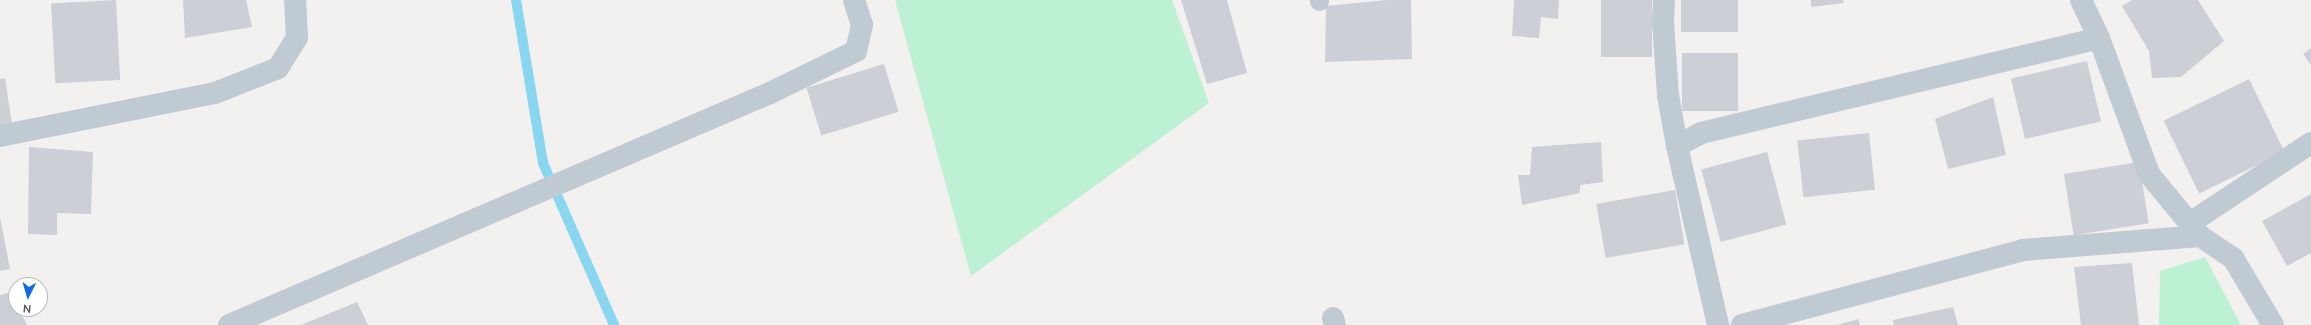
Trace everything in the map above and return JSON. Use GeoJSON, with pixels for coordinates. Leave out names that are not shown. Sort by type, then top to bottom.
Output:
{"type":"FeatureCollection","features":[{"type":"Feature","properties":{"kind":"street"},"geometry":{"type":"LineString","coordinates":[[0,136],[215,93],[278,68],[297,37],[294,0]]}},
{"type":"Feature","properties":{"kind":"street"},"geometry":{"type":"LineString","coordinates":[[229,325],[762,96],[856,51],[862,25],[854,0]]}},
{"type":"Feature","properties":{"kind":"street"},"geometry":{"type":"LineString","coordinates":[[1664,0],[1663,22],[1668,95],[1677,146],[1718,325]]}},
{"type":"Feature","properties":{"kind":"street"},"geometry":{"type":"LineString","coordinates":[[2081,0],[2099,38],[2149,174],[2195,230],[2233,258],[2273,325]]}},
{"type":"Feature","properties":{"kind":"street"},"geometry":{"type":"LineString","coordinates":[[1677,146],[1701,133],[2099,38]]}},
{"type":"Feature","properties":{"kind":"street"},"geometry":{"type":"LineString","coordinates":[[1742,325],[2023,250],[2195,230],[2311,143]]}},
{"type":"Feature","properties":{"kind":"green space"},"geometry":{"type":"Polygon","coordinates":[[[895,0],[1172,0],[1209,103],[971,276],[895,0]]]}},
{"type":"Feature","properties":{"kind":"green space"},"geometry":{"type":"Polygon","coordinates":[[[2205,257],[2241,325],[2159,325],[2160,271],[2205,257]]]}},
{"type":"Feature","properties":{"kind":"building"},"geometry":{"type":"Polygon","coordinates":[[[116,0],[120,80],[55,83],[51,3],[116,0]]]}},
{"type":"Feature","properties":{"kind":"building"},"geometry":{"type":"Polygon","coordinates":[[[183,0],[246,0],[252,27],[185,38],[183,0]]]}},
{"type":"Feature","properties":{"kind":"building"},"geometry":{"type":"Polygon","coordinates":[[[1181,0],[1227,0],[1247,73],[1207,84],[1181,0]]]}},
{"type":"Feature","properties":{"kind":"building"},"geometry":{"type":"Polygon","coordinates":[[[1386,0],[1411,0],[1412,59],[1325,62],[1326,6],[1386,0]]]}},
{"type":"Feature","properties":{"kind":"building"},"geometry":{"type":"Polygon","coordinates":[[[1514,0],[1559,0],[1558,19],[1541,17],[1539,38],[1512,36],[1514,0]]]}},
{"type":"Feature","properties":{"kind":"building"},"geometry":{"type":"Polygon","coordinates":[[[1601,0],[1652,0],[1652,57],[1601,57],[1601,0]]]}},
{"type":"Feature","properties":{"kind":"building"},"geometry":{"type":"Polygon","coordinates":[[[1681,0],[1738,0],[1738,32],[1681,32],[1681,0]]]}},
{"type":"Feature","properties":{"kind":"building"},"geometry":{"type":"Polygon","coordinates":[[[1811,0],[1843,0],[1844,3],[1811,7],[1811,0]]]}},
{"type":"Feature","properties":{"kind":"building"},"geometry":{"type":"Polygon","coordinates":[[[2132,0],[2198,0],[2224,41],[2181,77],[2152,78],[2149,51],[2122,6],[2132,0]]]}},
{"type":"Feature","properties":{"kind":"building"},"geometry":{"type":"Polygon","coordinates":[[[2311,48],[2311,65],[2303,54],[2311,48]]]}},
{"type":"Feature","properties":{"kind":"building"},"geometry":{"type":"Polygon","coordinates":[[[1682,53],[1738,53],[1738,111],[1682,111],[1682,53]]]}},
{"type":"Feature","properties":{"kind":"building"},"geometry":{"type":"Polygon","coordinates":[[[2087,61],[2101,121],[2025,139],[2011,79],[2087,61]]]}},
{"type":"Feature","properties":{"kind":"building"},"geometry":{"type":"Polygon","coordinates":[[[884,64],[899,112],[821,135],[807,88],[884,64]]]}},
{"type":"Feature","properties":{"kind":"building"},"geometry":{"type":"Polygon","coordinates":[[[5,78],[12,124],[0,126],[0,79],[5,78]]]}},
{"type":"Feature","properties":{"kind":"building"},"geometry":{"type":"Polygon","coordinates":[[[2249,79],[2285,152],[2199,193],[2164,121],[2249,79]]]}},
{"type":"Feature","properties":{"kind":"building"},"geometry":{"type":"Polygon","coordinates":[[[1993,97],[2006,155],[1948,169],[1935,119],[1993,97]]]}},
{"type":"Feature","properties":{"kind":"building"},"geometry":{"type":"Polygon","coordinates":[[[1869,133],[1875,190],[1803,197],[1797,141],[1869,133]]]}},
{"type":"Feature","properties":{"kind":"building"},"geometry":{"type":"Polygon","coordinates":[[[1601,142],[1603,182],[1580,185],[1580,193],[1522,205],[1518,175],[1530,175],[1532,147],[1601,142]]]}},
{"type":"Feature","properties":{"kind":"building"},"geometry":{"type":"Polygon","coordinates":[[[29,147],[93,152],[91,214],[57,213],[57,235],[28,234],[29,147]]]}},
{"type":"Feature","properties":{"kind":"building"},"geometry":{"type":"Polygon","coordinates":[[[1767,152],[1786,224],[1721,242],[1701,170],[1767,152]]]}},
{"type":"Feature","properties":{"kind":"building"},"geometry":{"type":"Polygon","coordinates":[[[2139,162],[2149,223],[2074,235],[2064,174],[2139,162]]]}},
{"type":"Feature","properties":{"kind":"building"},"geometry":{"type":"Polygon","coordinates":[[[1675,190],[1685,244],[1606,258],[1596,204],[1675,190]]]}},
{"type":"Feature","properties":{"kind":"building"},"geometry":{"type":"Polygon","coordinates":[[[2311,194],[2311,253],[2287,266],[2262,221],[2311,194]]]}},
{"type":"Feature","properties":{"kind":"building"},"geometry":{"type":"Polygon","coordinates":[[[0,217],[10,269],[0,271],[0,217]]]}},
{"type":"Feature","properties":{"kind":"building"},"geometry":{"type":"Polygon","coordinates":[[[2132,263],[2139,325],[2081,325],[2074,267],[2132,263]]]}},
{"type":"Feature","properties":{"kind":"building"},"geometry":{"type":"Polygon","coordinates":[[[8,293],[8,317],[23,317],[27,325],[0,325],[0,295],[8,293]]]}},
{"type":"Feature","properties":{"kind":"building"},"geometry":{"type":"Polygon","coordinates":[[[357,302],[368,325],[301,325],[357,302]]]}},
{"type":"Feature","properties":{"kind":"building"},"geometry":{"type":"Polygon","coordinates":[[[1953,307],[1958,325],[1894,325],[1893,320],[1953,307]]]}},
{"type":"Feature","properties":{"kind":"building"},"geometry":{"type":"Polygon","coordinates":[[[1858,319],[1860,325],[1837,325],[1858,319]]]}},
{"type":"Feature","properties":{"kind":"waterway"},"geometry":{"type":"LineString","coordinates":[[516,0],[543,163],[614,325]]}}]}
